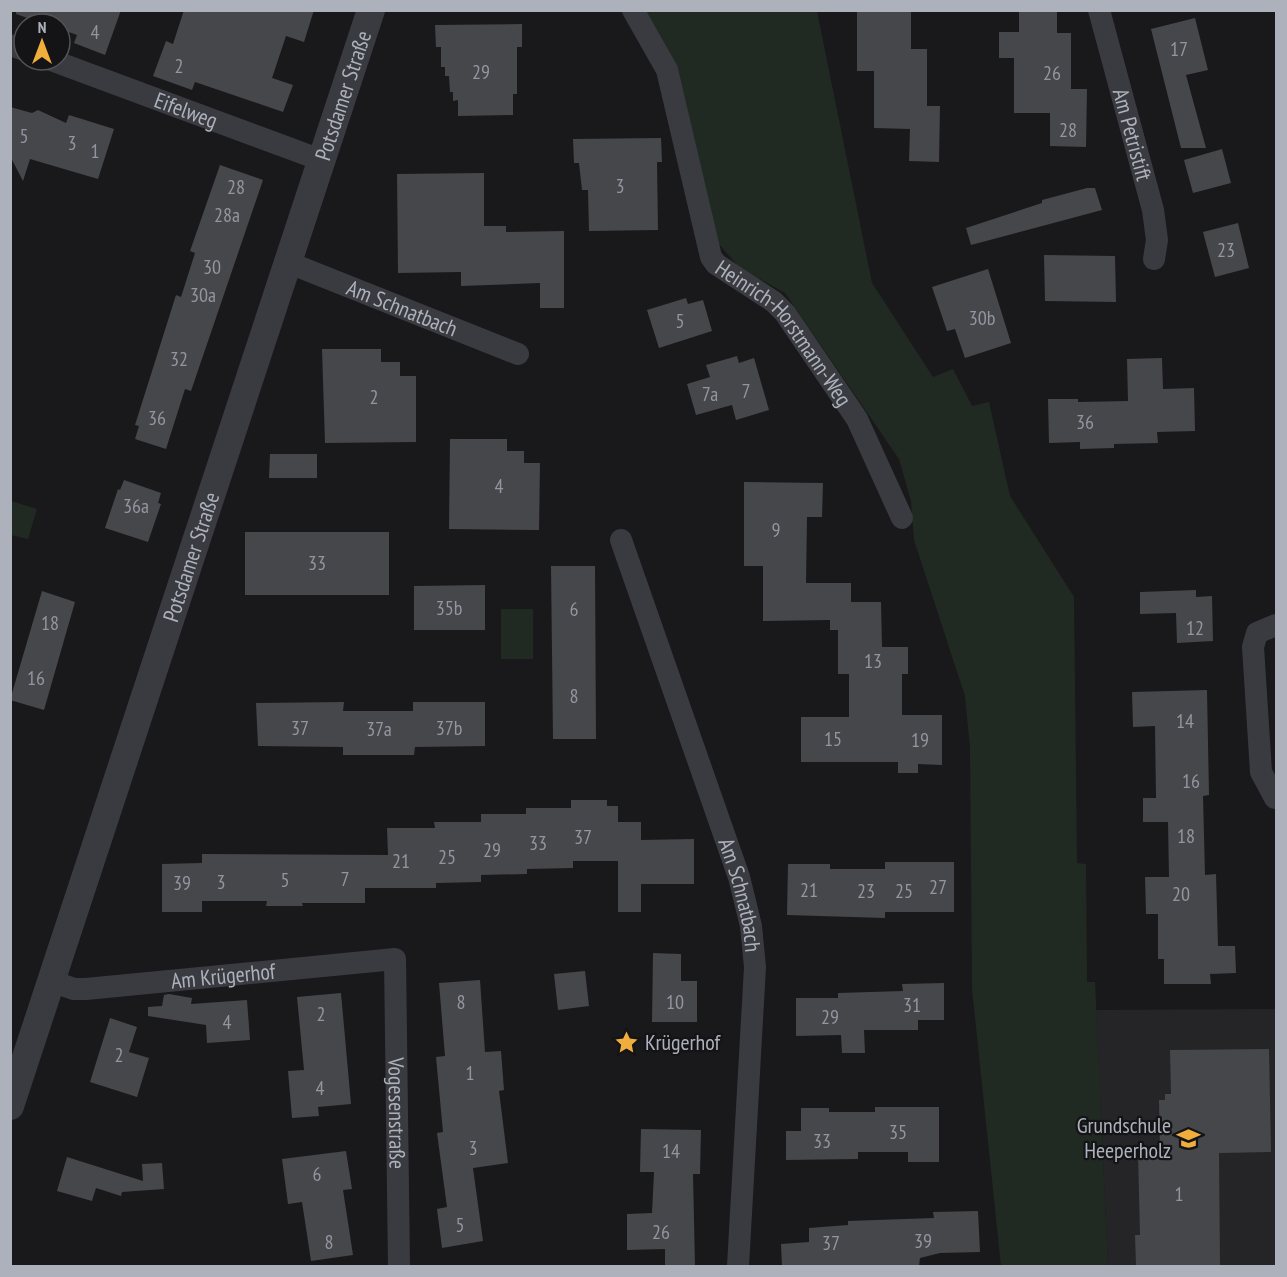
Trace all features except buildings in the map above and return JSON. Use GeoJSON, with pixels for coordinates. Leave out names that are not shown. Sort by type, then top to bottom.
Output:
{"type":"FeatureCollection","features":[{"type":"Feature","properties":{"kind":"street","name":"Potsdamer Straße"},"geometry":{"type":"LineString","coordinates":[[10,1106],[371,10]]}},
{"type":"Feature","properties":{"kind":"street","name":"Heinrich-Horstmann-Weg"},"geometry":{"type":"LineString","coordinates":[[633,10],[667,70],[711,257],[716,264],[774,302],[785,313],[857,419],[902,518]]}},
{"type":"Feature","properties":{"kind":"street","name":"Am Petristift"},"geometry":{"type":"LineString","coordinates":[[1099,10],[1153,210],[1157,240],[1154,259]]}},
{"type":"Feature","properties":{"kind":"street","name":"Eifelweg"},"geometry":{"type":"LineString","coordinates":[[72,68],[321,160]]}},
{"type":"Feature","properties":{"kind":"street","name":"Am Schnatbach"},"geometry":{"type":"LineString","coordinates":[[287,262],[518,354]]}},
{"type":"Feature","properties":{"kind":"street","name":"Am Schnatbach"},"geometry":{"type":"LineString","coordinates":[[621,540],[739,877],[752,926],[755,967],[738,1266]]}},
{"type":"Feature","properties":{"kind":"street"},"geometry":{"type":"LineString","coordinates":[[1275,798],[1261,772],[1253,647],[1257,633],[1276,625]]}},
{"type":"Feature","properties":{"kind":"street","name":"Am Krügerhof"},"geometry":{"type":"LineString","coordinates":[[51,981],[74,989],[86,989],[395,959]]}},
{"type":"Feature","properties":{"kind":"street","name":"Vogesenstraße"},"geometry":{"type":"LineString","coordinates":[[395,959],[399,1266]]}},
{"type":"Feature","properties":{"kind":"shaded area"},"geometry":{"type":"Polygon","coordinates":[[[645,11],[817,11],[872,283],[933,377],[953,369],[972,406],[989,402],[1010,496],[1074,597],[1077,863],[1086,864],[1087,982],[1095,982],[1108,1266],[1001,1266],[972,989],[970,748],[965,696],[914,540],[911,501],[899,459],[785,293],[739,267],[717,242],[645,11]]]}},
{"type":"Feature","properties":{"kind":"shaded area"},"geometry":{"type":"Polygon","coordinates":[[[11,501],[37,509],[28,539],[11,535],[11,501]]]}},
{"type":"Feature","properties":{"kind":"shaded area"},"geometry":{"type":"Polygon","coordinates":[[[501,609],[533,609],[533,659],[501,659],[501,609]]]}},
{"type":"Feature","properties":{"kind":"shaded area","name":"Grundschule Heeperholz"},"geometry":{"type":"Polygon","coordinates":[[[1276,1009],[1276,1266],[1108,1266],[1096,1010],[1276,1009]]]}},
{"type":"Feature","properties":{"kind":"place","name":"Krügerhof"},"geometry":{"type":"Point","coordinates":[627,1042]}},
{"type":"Feature","properties":{"kind":"place","name":"Grundschule Heeperholz"},"geometry":{"type":"Point","coordinates":[1189,1138]}}]}
